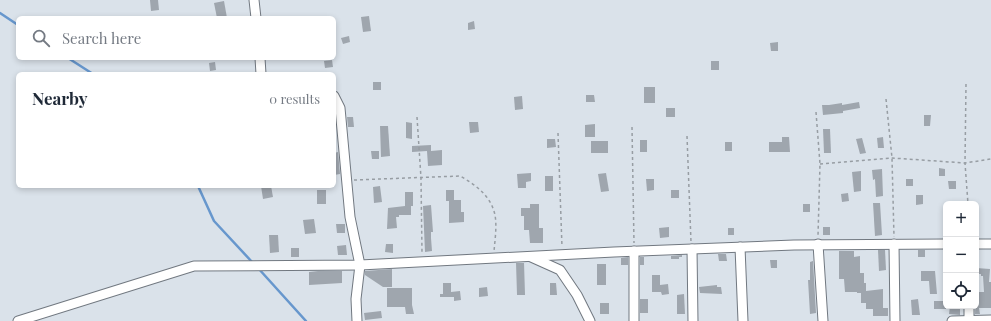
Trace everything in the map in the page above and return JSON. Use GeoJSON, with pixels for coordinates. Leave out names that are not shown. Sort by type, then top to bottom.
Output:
{"type":"FeatureCollection","features":[{"type":"Feature","properties":{"kind":"street"},"geometry":{"type":"LineString","coordinates":[[254,0],[256,16]]}},
{"type":"Feature","properties":{"kind":"street"},"geometry":{"type":"LineString","coordinates":[[260,60],[262,72]]}},
{"type":"Feature","properties":{"kind":"street"},"geometry":{"type":"LineString","coordinates":[[336,100],[340,108],[350,217],[360,265],[356,299],[357,321]]}},
{"type":"Feature","properties":{"kind":"street"},"geometry":{"type":"LineString","coordinates":[[818,244],[823,321]]}},
{"type":"Feature","properties":{"kind":"street"},"geometry":{"type":"LineString","coordinates":[[18,321],[194,266],[360,265],[634,251],[818,244],[943,244]]}},
{"type":"Feature","properties":{"kind":"street"},"geometry":{"type":"LineString","coordinates":[[894,244],[895,321]]}},
{"type":"Feature","properties":{"kind":"street"},"geometry":{"type":"LineString","coordinates":[[979,244],[991,244]]}},
{"type":"Feature","properties":{"kind":"street"},"geometry":{"type":"LineString","coordinates":[[740,247],[743,321]]}},
{"type":"Feature","properties":{"kind":"street"},"geometry":{"type":"LineString","coordinates":[[692,249],[693,321]]}},
{"type":"Feature","properties":{"kind":"street"},"geometry":{"type":"LineString","coordinates":[[634,251],[634,321]]}},
{"type":"Feature","properties":{"kind":"street"},"geometry":{"type":"LineString","coordinates":[[530,256],[560,270],[577,295],[590,321]]}},
{"type":"Feature","properties":{"kind":"street"},"geometry":{"type":"LineString","coordinates":[[969,309],[969,320]]}},
{"type":"Feature","properties":{"kind":"street"},"geometry":{"type":"LineString","coordinates":[[952,321],[991,320]]}},
{"type":"Feature","properties":{"kind":"path"},"geometry":{"type":"LineString","coordinates":[[966,84],[964,163],[968,201]]}},
{"type":"Feature","properties":{"kind":"path"},"geometry":{"type":"LineString","coordinates":[[886,99],[892,158],[894,244]]}},
{"type":"Feature","properties":{"kind":"path"},"geometry":{"type":"LineString","coordinates":[[816,112],[820,164],[818,244]]}},
{"type":"Feature","properties":{"kind":"path"},"geometry":{"type":"LineString","coordinates":[[417,118],[421,178],[422,262]]}},
{"type":"Feature","properties":{"kind":"path"},"geometry":{"type":"LineString","coordinates":[[632,127],[634,251]]}},
{"type":"Feature","properties":{"kind":"path"},"geometry":{"type":"LineString","coordinates":[[558,133],[562,255]]}},
{"type":"Feature","properties":{"kind":"path"},"geometry":{"type":"LineString","coordinates":[[687,136],[692,249]]}},
{"type":"Feature","properties":{"kind":"path"},"geometry":{"type":"LineString","coordinates":[[820,164],[892,158],[964,163],[991,159]]}},
{"type":"Feature","properties":{"kind":"path"},"geometry":{"type":"LineString","coordinates":[[346,181],[460,176],[475,184],[488,200],[495,215],[494,258]]}},
{"type":"Feature","properties":{"kind":"building"},"geometry":{"type":"Polygon","coordinates":[[[150,0],[158,0],[159,10],[151,11],[150,0]]]}},
{"type":"Feature","properties":{"kind":"building"},"geometry":{"type":"Polygon","coordinates":[[[224,1],[227,16],[217,16],[214,3],[224,1]]]}},
{"type":"Feature","properties":{"kind":"building"},"geometry":{"type":"Polygon","coordinates":[[[369,16],[371,31],[363,32],[361,17],[369,16]]]}},
{"type":"Feature","properties":{"kind":"building"},"geometry":{"type":"Polygon","coordinates":[[[474,21],[475,29],[468,30],[468,23],[474,21]]]}},
{"type":"Feature","properties":{"kind":"building"},"geometry":{"type":"Polygon","coordinates":[[[349,36],[350,42],[343,44],[341,38],[349,36]]]}},
{"type":"Feature","properties":{"kind":"building"},"geometry":{"type":"Polygon","coordinates":[[[778,42],[778,51],[771,51],[770,43],[778,42]]]}},
{"type":"Feature","properties":{"kind":"building"},"geometry":{"type":"Polygon","coordinates":[[[332,60],[333,67],[325,68],[324,61],[332,60]]]}},
{"type":"Feature","properties":{"kind":"building"},"geometry":{"type":"Polygon","coordinates":[[[711,61],[719,61],[719,70],[711,70],[711,61]]]}},
{"type":"Feature","properties":{"kind":"building"},"geometry":{"type":"Polygon","coordinates":[[[215,62],[216,70],[210,71],[209,63],[215,62]]]}},
{"type":"Feature","properties":{"kind":"building"},"geometry":{"type":"Polygon","coordinates":[[[373,82],[381,82],[381,90],[373,90],[373,82]]]}},
{"type":"Feature","properties":{"kind":"building"},"geometry":{"type":"Polygon","coordinates":[[[644,87],[655,87],[655,103],[644,103],[644,87]]]}},
{"type":"Feature","properties":{"kind":"building"},"geometry":{"type":"Polygon","coordinates":[[[586,95],[594,95],[595,102],[586,102],[586,95]]]}},
{"type":"Feature","properties":{"kind":"building"},"geometry":{"type":"Polygon","coordinates":[[[522,96],[523,109],[515,110],[514,97],[522,96]]]}},
{"type":"Feature","properties":{"kind":"building"},"geometry":{"type":"Polygon","coordinates":[[[859,102],[860,108],[843,111],[843,113],[823,115],[822,105],[842,103],[842,105],[859,102]]]}},
{"type":"Feature","properties":{"kind":"building"},"geometry":{"type":"Polygon","coordinates":[[[666,108],[675,108],[675,117],[666,117],[666,108]]]}},
{"type":"Feature","properties":{"kind":"building"},"geometry":{"type":"Polygon","coordinates":[[[924,115],[931,115],[930,126],[924,126],[924,115]]]}},
{"type":"Feature","properties":{"kind":"building"},"geometry":{"type":"Polygon","coordinates":[[[347,117],[353,117],[354,127],[348,127],[347,117]]]}},
{"type":"Feature","properties":{"kind":"building"},"geometry":{"type":"Polygon","coordinates":[[[406,122],[412,123],[412,139],[406,138],[406,122]]]}},
{"type":"Feature","properties":{"kind":"building"},"geometry":{"type":"Polygon","coordinates":[[[469,122],[478,122],[479,132],[470,133],[469,122]]]}},
{"type":"Feature","properties":{"kind":"building"},"geometry":{"type":"Polygon","coordinates":[[[595,124],[595,137],[585,137],[585,125],[595,124]]]}},
{"type":"Feature","properties":{"kind":"building"},"geometry":{"type":"Polygon","coordinates":[[[380,126],[388,126],[390,156],[381,157],[380,126]]]}},
{"type":"Feature","properties":{"kind":"building"},"geometry":{"type":"Polygon","coordinates":[[[823,129],[830,129],[831,153],[824,153],[823,129]]]}},
{"type":"Feature","properties":{"kind":"building"},"geometry":{"type":"Polygon","coordinates":[[[782,137],[789,137],[790,152],[769,152],[769,142],[782,142],[782,137]]]}},
{"type":"Feature","properties":{"kind":"building"},"geometry":{"type":"Polygon","coordinates":[[[883,137],[884,148],[878,148],[877,138],[883,137]]]}},
{"type":"Feature","properties":{"kind":"building"},"geometry":{"type":"Polygon","coordinates":[[[862,138],[866,153],[860,154],[856,139],[862,138]]]}},
{"type":"Feature","properties":{"kind":"building"},"geometry":{"type":"Polygon","coordinates":[[[547,139],[555,139],[556,147],[547,148],[547,139]]]}},
{"type":"Feature","properties":{"kind":"building"},"geometry":{"type":"Polygon","coordinates":[[[640,140],[647,140],[647,152],[640,152],[640,140]]]}},
{"type":"Feature","properties":{"kind":"building"},"geometry":{"type":"Polygon","coordinates":[[[591,141],[608,141],[608,153],[591,153],[591,141]]]}},
{"type":"Feature","properties":{"kind":"building"},"geometry":{"type":"Polygon","coordinates":[[[725,142],[732,142],[732,151],[725,151],[725,142]]]}},
{"type":"Feature","properties":{"kind":"building"},"geometry":{"type":"Polygon","coordinates":[[[431,145],[431,151],[442,150],[442,165],[428,166],[427,151],[412,152],[412,146],[431,145]]]}},
{"type":"Feature","properties":{"kind":"building"},"geometry":{"type":"Polygon","coordinates":[[[371,151],[379,151],[379,159],[372,159],[371,151]]]}},
{"type":"Feature","properties":{"kind":"building"},"geometry":{"type":"Polygon","coordinates":[[[336,152],[338,152],[340,174],[336,175],[336,152]]]}},
{"type":"Feature","properties":{"kind":"building"},"geometry":{"type":"Polygon","coordinates":[[[939,168],[945,169],[945,176],[939,176],[939,168]]]}},
{"type":"Feature","properties":{"kind":"building"},"geometry":{"type":"Polygon","coordinates":[[[882,169],[883,196],[876,197],[875,179],[873,180],[872,170],[882,169]]]}},
{"type":"Feature","properties":{"kind":"building"},"geometry":{"type":"Polygon","coordinates":[[[861,171],[861,191],[854,192],[852,172],[861,171]]]}},
{"type":"Feature","properties":{"kind":"building"},"geometry":{"type":"Polygon","coordinates":[[[531,173],[531,181],[526,182],[526,188],[518,188],[517,174],[531,173]]]}},
{"type":"Feature","properties":{"kind":"building"},"geometry":{"type":"Polygon","coordinates":[[[606,173],[609,191],[601,192],[598,174],[606,173]]]}},
{"type":"Feature","properties":{"kind":"building"},"geometry":{"type":"Polygon","coordinates":[[[545,176],[553,176],[553,191],[545,191],[545,176]]]}},
{"type":"Feature","properties":{"kind":"building"},"geometry":{"type":"Polygon","coordinates":[[[646,179],[654,179],[654,190],[647,191],[646,179]]]}},
{"type":"Feature","properties":{"kind":"building"},"geometry":{"type":"Polygon","coordinates":[[[906,179],[913,179],[913,186],[906,186],[906,179]]]}},
{"type":"Feature","properties":{"kind":"building"},"geometry":{"type":"Polygon","coordinates":[[[948,181],[956,181],[956,189],[949,189],[948,181]]]}},
{"type":"Feature","properties":{"kind":"building"},"geometry":{"type":"Polygon","coordinates":[[[380,186],[382,202],[374,203],[373,187],[380,186]]]}},
{"type":"Feature","properties":{"kind":"building"},"geometry":{"type":"Polygon","coordinates":[[[261,188],[271,188],[273,197],[263,199],[261,188]]]}},
{"type":"Feature","properties":{"kind":"building"},"geometry":{"type":"Polygon","coordinates":[[[317,190],[326,190],[326,204],[317,204],[317,190]]]}},
{"type":"Feature","properties":{"kind":"building"},"geometry":{"type":"Polygon","coordinates":[[[446,190],[454,190],[454,200],[461,200],[461,212],[464,212],[464,222],[449,223],[449,201],[446,201],[446,190]]]}},
{"type":"Feature","properties":{"kind":"building"},"geometry":{"type":"Polygon","coordinates":[[[671,190],[679,190],[679,198],[671,198],[671,190]]]}},
{"type":"Feature","properties":{"kind":"building"},"geometry":{"type":"Polygon","coordinates":[[[405,192],[413,192],[413,206],[411,206],[411,215],[399,215],[399,217],[396,217],[397,228],[387,229],[388,208],[405,206],[405,192]]]}},
{"type":"Feature","properties":{"kind":"building"},"geometry":{"type":"Polygon","coordinates":[[[848,193],[849,201],[842,202],[841,194],[848,193]]]}},
{"type":"Feature","properties":{"kind":"building"},"geometry":{"type":"Polygon","coordinates":[[[916,195],[923,195],[923,204],[916,205],[916,195]]]}},
{"type":"Feature","properties":{"kind":"building"},"geometry":{"type":"Polygon","coordinates":[[[873,203],[880,203],[882,235],[875,236],[873,203]]]}},
{"type":"Feature","properties":{"kind":"building"},"geometry":{"type":"Polygon","coordinates":[[[530,204],[539,204],[539,228],[543,228],[543,243],[530,243],[529,230],[524,230],[524,216],[521,216],[521,208],[530,208],[530,204]]]}},
{"type":"Feature","properties":{"kind":"building"},"geometry":{"type":"Polygon","coordinates":[[[803,204],[810,204],[810,212],[803,212],[803,204]]]}},
{"type":"Feature","properties":{"kind":"building"},"geometry":{"type":"Polygon","coordinates":[[[431,205],[433,232],[431,232],[432,251],[425,252],[423,206],[431,205]]]}},
{"type":"Feature","properties":{"kind":"building"},"geometry":{"type":"Polygon","coordinates":[[[314,219],[316,233],[305,234],[303,220],[314,219]]]}},
{"type":"Feature","properties":{"kind":"building"},"geometry":{"type":"Polygon","coordinates":[[[336,224],[345,224],[345,233],[337,233],[336,224]]]}},
{"type":"Feature","properties":{"kind":"building"},"geometry":{"type":"Polygon","coordinates":[[[669,227],[669,237],[660,238],[659,228],[669,227]]]}},
{"type":"Feature","properties":{"kind":"building"},"geometry":{"type":"Polygon","coordinates":[[[823,227],[830,227],[830,235],[823,235],[823,227]]]}},
{"type":"Feature","properties":{"kind":"building"},"geometry":{"type":"Polygon","coordinates":[[[728,228],[734,228],[734,235],[728,235],[728,228]]]}},
{"type":"Feature","properties":{"kind":"building"},"geometry":{"type":"Polygon","coordinates":[[[269,235],[278,235],[279,252],[270,253],[269,235]]]}},
{"type":"Feature","properties":{"kind":"building"},"geometry":{"type":"Polygon","coordinates":[[[386,244],[393,244],[393,253],[385,252],[386,244]]]}},
{"type":"Feature","properties":{"kind":"building"},"geometry":{"type":"Polygon","coordinates":[[[346,245],[347,255],[338,255],[337,246],[346,245]]]}},
{"type":"Feature","properties":{"kind":"building"},"geometry":{"type":"Polygon","coordinates":[[[291,248],[299,248],[299,257],[291,257],[291,248]]]}},
{"type":"Feature","properties":{"kind":"building"},"geometry":{"type":"Polygon","coordinates":[[[878,250],[885,250],[886,270],[879,271],[878,250]]]}},
{"type":"Feature","properties":{"kind":"building"},"geometry":{"type":"Polygon","coordinates":[[[918,250],[925,250],[925,257],[918,257],[918,250]]]}},
{"type":"Feature","properties":{"kind":"building"},"geometry":{"type":"Polygon","coordinates":[[[839,251],[854,251],[854,257],[860,256],[860,273],[864,273],[866,291],[883,289],[883,308],[888,308],[888,316],[873,316],[873,309],[866,309],[866,303],[861,303],[861,293],[845,292],[844,279],[839,279],[839,251]]]}},
{"type":"Feature","properties":{"kind":"building"},"geometry":{"type":"Polygon","coordinates":[[[718,254],[726,254],[727,261],[719,261],[718,254]]]}},
{"type":"Feature","properties":{"kind":"building"},"geometry":{"type":"Polygon","coordinates":[[[682,255],[679,259],[671,259],[671,256],[682,255]]]}},
{"type":"Feature","properties":{"kind":"building"},"geometry":{"type":"Polygon","coordinates":[[[628,257],[628,265],[621,265],[621,258],[628,257]]]}},
{"type":"Feature","properties":{"kind":"building"},"geometry":{"type":"Polygon","coordinates":[[[640,257],[644,257],[644,265],[640,265],[640,257]]]}},
{"type":"Feature","properties":{"kind":"building"},"geometry":{"type":"Polygon","coordinates":[[[770,260],[777,260],[777,268],[771,268],[770,260]]]}},
{"type":"Feature","properties":{"kind":"building"},"geometry":{"type":"Polygon","coordinates":[[[813,261],[816,313],[810,314],[808,280],[810,280],[810,262],[813,261]]]}},
{"type":"Feature","properties":{"kind":"building"},"geometry":{"type":"Polygon","coordinates":[[[516,263],[524,263],[525,295],[517,295],[516,263]]]}},
{"type":"Feature","properties":{"kind":"building"},"geometry":{"type":"Polygon","coordinates":[[[597,264],[606,264],[606,285],[597,285],[597,264]]]}},
{"type":"Feature","properties":{"kind":"building"},"geometry":{"type":"Polygon","coordinates":[[[979,268],[990,269],[989,282],[991,282],[991,308],[979,308],[979,292],[984,292],[983,276],[981,276],[981,274],[979,274],[979,268]]]}},
{"type":"Feature","properties":{"kind":"building"},"geometry":{"type":"Polygon","coordinates":[[[392,269],[392,287],[383,287],[365,275],[365,271],[392,269]]]}},
{"type":"Feature","properties":{"kind":"building"},"geometry":{"type":"Polygon","coordinates":[[[342,271],[342,283],[309,285],[309,272],[342,271]]]}},
{"type":"Feature","properties":{"kind":"building"},"geometry":{"type":"Polygon","coordinates":[[[921,271],[935,271],[937,294],[930,294],[929,281],[921,281],[921,271]]]}},
{"type":"Feature","properties":{"kind":"building"},"geometry":{"type":"Polygon","coordinates":[[[652,275],[660,275],[660,285],[668,284],[669,294],[662,295],[661,292],[652,292],[652,275]]]}},
{"type":"Feature","properties":{"kind":"building"},"geometry":{"type":"Polygon","coordinates":[[[443,283],[451,283],[451,292],[460,291],[461,300],[454,301],[454,297],[440,297],[440,294],[443,294],[443,283]]]}},
{"type":"Feature","properties":{"kind":"building"},"geometry":{"type":"Polygon","coordinates":[[[550,283],[556,283],[557,295],[550,295],[550,283]]]}},
{"type":"Feature","properties":{"kind":"building"},"geometry":{"type":"Polygon","coordinates":[[[717,285],[717,287],[721,287],[722,294],[700,293],[699,287],[717,285]]]}},
{"type":"Feature","properties":{"kind":"building"},"geometry":{"type":"Polygon","coordinates":[[[487,287],[488,296],[479,297],[479,288],[487,287]]]}},
{"type":"Feature","properties":{"kind":"building"},"geometry":{"type":"Polygon","coordinates":[[[387,288],[412,288],[412,305],[414,314],[406,314],[405,307],[387,307],[387,288]]]}},
{"type":"Feature","properties":{"kind":"building"},"geometry":{"type":"Polygon","coordinates":[[[684,294],[685,314],[677,314],[677,295],[684,294]]]}},
{"type":"Feature","properties":{"kind":"building"},"geometry":{"type":"Polygon","coordinates":[[[640,299],[648,299],[648,313],[640,313],[640,299]]]}},
{"type":"Feature","properties":{"kind":"building"},"geometry":{"type":"Polygon","coordinates":[[[918,299],[920,315],[912,315],[911,300],[918,299]]]}},
{"type":"Feature","properties":{"kind":"building"},"geometry":{"type":"Polygon","coordinates":[[[934,301],[943,301],[943,309],[934,309],[934,301]]]}},
{"type":"Feature","properties":{"kind":"building"},"geometry":{"type":"Polygon","coordinates":[[[600,303],[609,303],[609,314],[600,314],[600,303]]]}},
{"type":"Feature","properties":{"kind":"building"},"geometry":{"type":"Polygon","coordinates":[[[979,308],[980,314],[975,314],[975,309],[979,308]]]}},
{"type":"Feature","properties":{"kind":"building"},"geometry":{"type":"Polygon","coordinates":[[[950,309],[960,309],[960,315],[949,314],[950,309]]]}},
{"type":"Feature","properties":{"kind":"building"},"geometry":{"type":"Polygon","coordinates":[[[381,311],[382,318],[365,320],[364,313],[381,311]]]}},
{"type":"Feature","properties":{"kind":"waterway"},"geometry":{"type":"LineString","coordinates":[[0,13],[16,24]]}},
{"type":"Feature","properties":{"kind":"waterway"},"geometry":{"type":"LineString","coordinates":[[71,60],[90,72]]}},
{"type":"Feature","properties":{"kind":"waterway"},"geometry":{"type":"LineString","coordinates":[[199,188],[214,221],[253,263]]}},
{"type":"Feature","properties":{"kind":"waterway"},"geometry":{"type":"LineString","coordinates":[[258,268],[306,321]]}}]}
